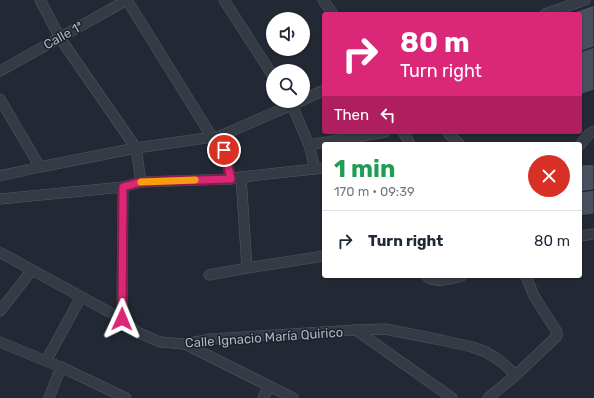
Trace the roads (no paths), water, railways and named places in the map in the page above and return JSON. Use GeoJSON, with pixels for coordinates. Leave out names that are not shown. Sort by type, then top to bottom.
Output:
{"type":"FeatureCollection","features":[{"type":"Feature","properties":{"kind":"street"},"geometry":{"type":"LineString","coordinates":[[40,0],[60,38],[136,148],[141,182]]}},
{"type":"Feature","properties":{"kind":"street"},"geometry":{"type":"LineString","coordinates":[[127,0],[216,137],[236,178],[247,268]]}},
{"type":"Feature","properties":{"kind":"street","name":"Calle 1ª"},"geometry":{"type":"LineString","coordinates":[[0,71],[127,0]]}},
{"type":"Feature","properties":{"kind":"street"},"geometry":{"type":"LineString","coordinates":[[224,0],[266,65]]}},
{"type":"Feature","properties":{"kind":"street"},"geometry":{"type":"LineString","coordinates":[[323,0],[332,12]]}},
{"type":"Feature","properties":{"kind":"street"},"geometry":{"type":"LineString","coordinates":[[551,12],[585,0]]}},
{"type":"Feature","properties":{"kind":"street"},"geometry":{"type":"LineString","coordinates":[[310,96],[322,91]]}},
{"type":"Feature","properties":{"kind":"street"},"geometry":{"type":"LineString","coordinates":[[0,99],[40,167]]}},
{"type":"Feature","properties":{"kind":"street"},"geometry":{"type":"LineString","coordinates":[[0,176],[136,148],[216,137],[282,108]]}},
{"type":"Feature","properties":{"kind":"street"},"geometry":{"type":"LineString","coordinates":[[0,199],[123,187],[141,182],[236,178],[320,168],[309,145],[298,108]]}},
{"type":"Feature","properties":{"kind":"street"},"geometry":{"type":"LineString","coordinates":[[582,143],[589,134],[594,131]]}},
{"type":"Feature","properties":{"kind":"street"},"geometry":{"type":"LineString","coordinates":[[327,142],[373,134]]}},
{"type":"Feature","properties":{"kind":"street"},"geometry":{"type":"LineString","coordinates":[[449,134],[457,142]]}},
{"type":"Feature","properties":{"kind":"street"},"geometry":{"type":"LineString","coordinates":[[309,145],[322,143]]}},
{"type":"Feature","properties":{"kind":"street"},"geometry":{"type":"LineString","coordinates":[[122,319],[123,187]]}},
{"type":"Feature","properties":{"kind":"street"},"geometry":{"type":"LineString","coordinates":[[582,236],[594,234]]}},
{"type":"Feature","properties":{"kind":"street","name":"Calle Ignacio María Quirico"},"geometry":{"type":"LineString","coordinates":[[1,253],[122,319],[137,332],[160,342],[185,344],[211,339],[385,329],[472,347],[486,352],[499,360],[516,375]]}},
{"type":"Feature","properties":{"kind":"street"},"geometry":{"type":"LineString","coordinates":[[209,275],[322,256]]}},
{"type":"Feature","properties":{"kind":"street"},"geometry":{"type":"LineString","coordinates":[[0,311],[32,270]]}},
{"type":"Feature","properties":{"kind":"street"},"geometry":{"type":"LineString","coordinates":[[427,278],[446,280],[454,278]]}},
{"type":"Feature","properties":{"kind":"street"},"geometry":{"type":"LineString","coordinates":[[488,398],[516,375],[558,334],[534,296],[527,278]]}},
{"type":"Feature","properties":{"kind":"street"},"geometry":{"type":"LineString","coordinates":[[46,361],[81,297]]}},
{"type":"Feature","properties":{"kind":"street"},"geometry":{"type":"LineString","coordinates":[[356,330],[452,398]]}},
{"type":"Feature","properties":{"kind":"street"},"geometry":{"type":"LineString","coordinates":[[0,342],[61,367],[126,398]]}},
{"type":"Feature","properties":{"kind":"street"},"geometry":{"type":"LineString","coordinates":[[185,344],[293,398]]}},
{"type":"Feature","properties":{"kind":"street"},"geometry":{"type":"LineString","coordinates":[[49,398],[61,367]]}},
{"type":"Feature","properties":{"kind":"street"},"geometry":{"type":"LineString","coordinates":[[263,398],[268,386]]}}]}
